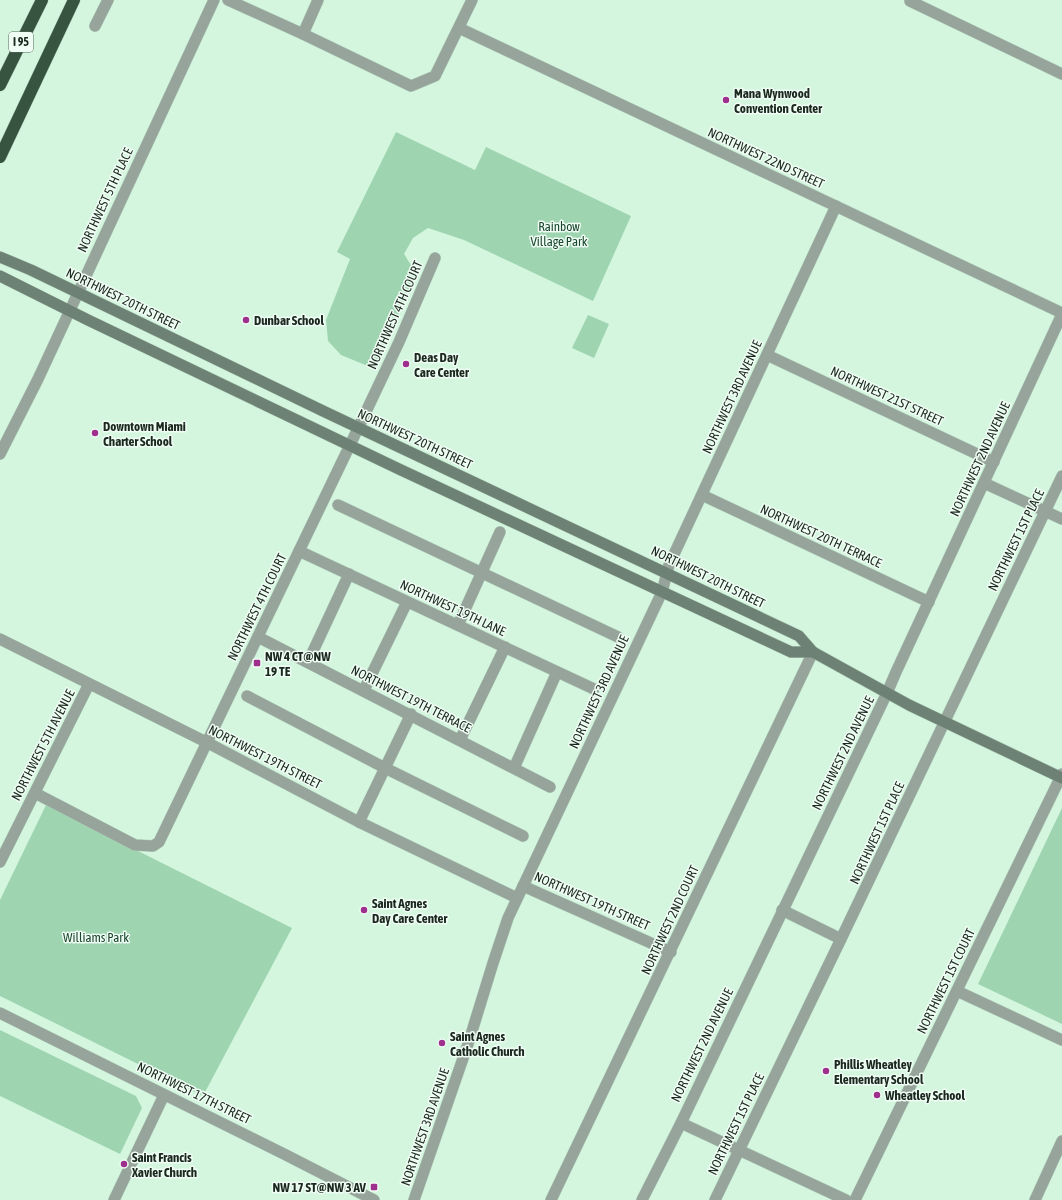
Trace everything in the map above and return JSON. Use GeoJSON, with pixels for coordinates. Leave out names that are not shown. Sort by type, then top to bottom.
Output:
{"type":"FeatureCollection","features":[{"type":"Feature","properties":{"kind":"highway","name":"I 95"},"geometry":{"type":"LineString","coordinates":[[0,85],[42,0]]}},
{"type":"Feature","properties":{"kind":"highway"},"geometry":{"type":"LineString","coordinates":[[0,157],[74,0]]}},
{"type":"Feature","properties":{"kind":"main road","name":"NORTHWEST 20TH STREET"},"geometry":{"type":"LineString","coordinates":[[0,257],[31,270],[359,428],[799,636],[813,652],[887,693],[944,723],[1061,776]]}},
{"type":"Feature","properties":{"kind":"main road","name":"NORTHWEST 20TH STREET"},"geometry":{"type":"LineString","coordinates":[[0,276],[69,311],[350,446],[791,652],[813,652]]}},
{"type":"Feature","properties":{"kind":"street"},"geometry":{"type":"LineString","coordinates":[[95,26],[108,0]]}},
{"type":"Feature","properties":{"kind":"street","name":"NORTHWEST 5TH PLACE"},"geometry":{"type":"LineString","coordinates":[[0,454],[38,379],[214,0]]}},
{"type":"Feature","properties":{"kind":"street"},"geometry":{"type":"LineString","coordinates":[[228,0],[411,86],[435,76],[472,0]]}},
{"type":"Feature","properties":{"kind":"street"},"geometry":{"type":"LineString","coordinates":[[303,34],[318,0]]}},
{"type":"Feature","properties":{"kind":"street"},"geometry":{"type":"LineString","coordinates":[[910,1],[1062,74]]}},
{"type":"Feature","properties":{"kind":"street","name":"NORTHWEST 22ND STREET"},"geometry":{"type":"LineString","coordinates":[[459,28],[1062,313]]}},
{"type":"Feature","properties":{"kind":"street","name":"NORTHWEST 3RD AVENUE"},"geometry":{"type":"LineString","coordinates":[[414,1200],[469,1041],[501,938],[517,898],[662,592],[669,565],[836,206]]}},
{"type":"Feature","properties":{"kind":"street","name":"NORTHWEST 4TH COURT"},"geometry":{"type":"LineString","coordinates":[[35,793],[135,844],[153,846],[159,842],[208,744],[359,428],[399,342],[435,258]]}},
{"type":"Feature","properties":{"kind":"street","name":"NORTHWEST 2ND AVENUE"},"geometry":{"type":"LineString","coordinates":[[642,1200],[681,1123],[887,693],[1062,313]]}},
{"type":"Feature","properties":{"kind":"street","name":"NORTHWEST 21ST STREET"},"geometry":{"type":"LineString","coordinates":[[767,355],[994,462]]}},
{"type":"Feature","properties":{"kind":"street","name":"NORTHWEST 1ST PLACE"},"geometry":{"type":"LineString","coordinates":[[715,1200],[842,939],[1062,476]]}},
{"type":"Feature","properties":{"kind":"street"},"geometry":{"type":"LineString","coordinates":[[984,483],[1062,519]]}},
{"type":"Feature","properties":{"kind":"street","name":"NORTHWEST 20TH TERRACE"},"geometry":{"type":"LineString","coordinates":[[702,495],[929,602]]}},
{"type":"Feature","properties":{"kind":"street"},"geometry":{"type":"LineString","coordinates":[[338,505],[618,637]]}},
{"type":"Feature","properties":{"kind":"street"},"geometry":{"type":"LineString","coordinates":[[458,626],[500,532]]}},
{"type":"Feature","properties":{"kind":"street","name":"NORTHWEST 19TH LANE"},"geometry":{"type":"LineString","coordinates":[[299,551],[594,689]]}},
{"type":"Feature","properties":{"kind":"street"},"geometry":{"type":"LineString","coordinates":[[308,662],[349,574]]}},
{"type":"Feature","properties":{"kind":"street"},"geometry":{"type":"LineString","coordinates":[[364,690],[407,602]]}},
{"type":"Feature","properties":{"kind":"street","name":"NORTHWEST 19TH TERRACE"},"geometry":{"type":"LineString","coordinates":[[258,637],[411,714],[550,787]]}},
{"type":"Feature","properties":{"kind":"street","name":"NORTHWEST 19TH STREET"},"geometry":{"type":"LineString","coordinates":[[0,639],[359,822],[517,898]]}},
{"type":"Feature","properties":{"kind":"street"},"geometry":{"type":"LineString","coordinates":[[460,740],[505,647]]}},
{"type":"Feature","properties":{"kind":"street","name":"NORTHWEST 2ND COURT"},"geometry":{"type":"LineString","coordinates":[[552,1200],[813,652]]}},
{"type":"Feature","properties":{"kind":"street"},"geometry":{"type":"LineString","coordinates":[[514,768],[557,672]]}},
{"type":"Feature","properties":{"kind":"street","name":"NORTHWEST 5TH AVENUE"},"geometry":{"type":"LineString","coordinates":[[0,862],[89,684]]}},
{"type":"Feature","properties":{"kind":"street"},"geometry":{"type":"LineString","coordinates":[[247,696],[385,768],[523,836]]}},
{"type":"Feature","properties":{"kind":"street"},"geometry":{"type":"LineString","coordinates":[[359,822],[411,714]]}},
{"type":"Feature","properties":{"kind":"street","name":"NORTHWEST 1ST COURT"},"geometry":{"type":"LineString","coordinates":[[855,1200],[1061,776]]}},
{"type":"Feature","properties":{"kind":"street","name":"NORTHWEST 19TH STREET"},"geometry":{"type":"LineString","coordinates":[[523,886],[671,952]]}},
{"type":"Feature","properties":{"kind":"street"},"geometry":{"type":"LineString","coordinates":[[782,910],[842,939]]}},
{"type":"Feature","properties":{"kind":"street"},"geometry":{"type":"LineString","coordinates":[[957,991],[1062,1040]]}},
{"type":"Feature","properties":{"kind":"street","name":"NORTHWEST 17TH STREET"},"geometry":{"type":"LineString","coordinates":[[0,1013],[374,1200]]}},
{"type":"Feature","properties":{"kind":"street"},"geometry":{"type":"LineString","coordinates":[[114,1200],[164,1095]]}},
{"type":"Feature","properties":{"kind":"street"},"geometry":{"type":"LineString","coordinates":[[681,1123],[846,1200]]}},
{"type":"Feature","properties":{"kind":"street"},"geometry":{"type":"LineString","coordinates":[[1035,1200],[1062,1141]]}},
{"type":"Feature","properties":{"kind":"green space","name":"Rainbow Village Park"},"geometry":{"type":"Polygon","coordinates":[[[396,132],[475,170],[486,147],[631,216],[593,301],[464,240],[428,228],[413,238],[404,254],[416,273],[375,369],[341,355],[328,341],[326,320],[350,259],[337,252],[396,132]]]}},
{"type":"Feature","properties":{"kind":"green space"},"geometry":{"type":"Polygon","coordinates":[[[588,315],[609,324],[594,358],[572,348],[588,315]]]}},
{"type":"Feature","properties":{"kind":"green space","name":"Williams Park"},"geometry":{"type":"Polygon","coordinates":[[[46,805],[292,928],[203,1096],[0,996],[0,900],[46,805]]]}},
{"type":"Feature","properties":{"kind":"green space"},"geometry":{"type":"Polygon","coordinates":[[[1062,808],[1062,1024],[978,984],[1062,808]]]}},
{"type":"Feature","properties":{"kind":"green space"},"geometry":{"type":"Polygon","coordinates":[[[0,1030],[136,1096],[142,1108],[120,1154],[0,1096],[0,1030]]]}},
{"type":"Feature","properties":{"kind":"place","name":"Mana Wynwood Convention Center"},"geometry":{"type":"Point","coordinates":[726,100]}},
{"type":"Feature","properties":{"kind":"place","name":"Dunbar School"},"geometry":{"type":"Point","coordinates":[246,320]}},
{"type":"Feature","properties":{"kind":"place","name":"Deas Day Care Center"},"geometry":{"type":"Point","coordinates":[406,364]}},
{"type":"Feature","properties":{"kind":"place","name":"Downtown Miami Charter School"},"geometry":{"type":"Point","coordinates":[95,433]}},
{"type":"Feature","properties":{"kind":"place","name":"NW 4 CT@NW 19 TE"},"geometry":{"type":"Point","coordinates":[257,663]}},
{"type":"Feature","properties":{"kind":"place","name":"Saint Agnes Day Care Center"},"geometry":{"type":"Point","coordinates":[364,910]}},
{"type":"Feature","properties":{"kind":"place","name":"Saint Agnes Catholic Church"},"geometry":{"type":"Point","coordinates":[442,1043]}},
{"type":"Feature","properties":{"kind":"place","name":"Phillis Wheatley Elementary School"},"geometry":{"type":"Point","coordinates":[826,1071]}},
{"type":"Feature","properties":{"kind":"place","name":"Wheatley School"},"geometry":{"type":"Point","coordinates":[877,1095]}},
{"type":"Feature","properties":{"kind":"place","name":"Saint Francis Xavier Church"},"geometry":{"type":"Point","coordinates":[124,1164]}},
{"type":"Feature","properties":{"kind":"place","name":"NW 17 ST@NW 3 AV"},"geometry":{"type":"Point","coordinates":[374,1187]}}]}
